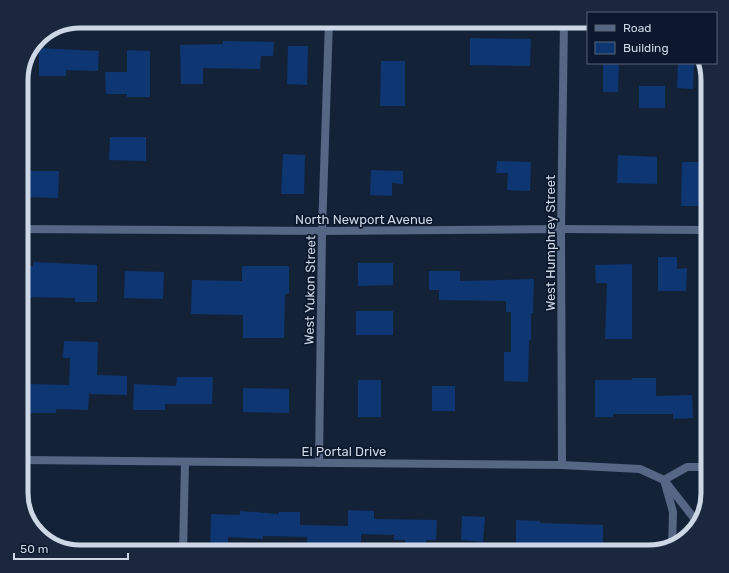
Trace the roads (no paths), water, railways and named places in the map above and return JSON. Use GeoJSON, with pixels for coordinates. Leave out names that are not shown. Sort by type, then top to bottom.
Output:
{"type":"FeatureCollection","features":[{"type":"Feature","properties":{"kind":"street","name":"West Yukon Street"},"geometry":{"type":"LineString","coordinates":[[319,463],[322,231],[330,28]]}},
{"type":"Feature","properties":{"kind":"street","name":"West Humphrey Street"},"geometry":{"type":"LineString","coordinates":[[562,465],[561,229],[564,28]]}},
{"type":"Feature","properties":{"kind":"street","name":"North Newport Avenue"},"geometry":{"type":"LineString","coordinates":[[28,229],[322,231],[561,229],[701,230]]}},
{"type":"Feature","properties":{"kind":"street","name":"El Portal Drive"},"geometry":{"type":"LineString","coordinates":[[28,460],[562,465],[640,469],[664,480],[694,518]]}},
{"type":"Feature","properties":{"kind":"street"},"geometry":{"type":"LineString","coordinates":[[183,545],[185,462]]}},
{"type":"Feature","properties":{"kind":"street"},"geometry":{"type":"LineString","coordinates":[[672,540],[673,512],[664,480],[687,467],[701,467]]}}]}
